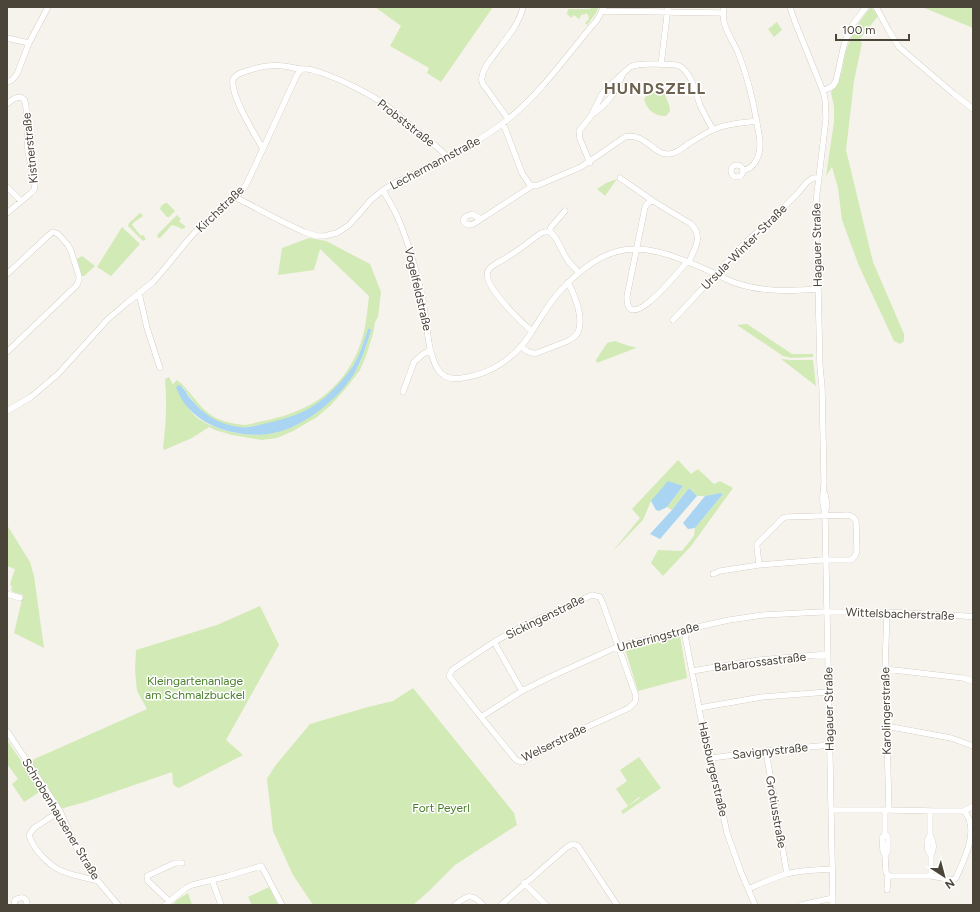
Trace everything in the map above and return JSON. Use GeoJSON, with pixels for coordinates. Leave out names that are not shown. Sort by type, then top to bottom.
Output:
{"type":"FeatureCollection","features":[{"type":"Feature","properties":{"kind":"street"},"geometry":{"type":"LineString","coordinates":[[7,82],[12,80],[17,74],[29,43],[48,7]]}},
{"type":"Feature","properties":{"kind":"street"},"geometry":{"type":"LineString","coordinates":[[508,119],[483,84],[482,77],[485,67],[517,23],[523,7]]}},
{"type":"Feature","properties":{"kind":"street","name":"Hagauer Straße"},"geometry":{"type":"LineString","coordinates":[[790,7],[823,91],[826,118],[816,202],[817,289],[822,387],[824,489],[822,500],[825,515],[833,905]]}},
{"type":"Feature","properties":{"kind":"street"},"geometry":{"type":"LineString","coordinates":[[823,91],[833,86],[836,81],[846,39],[853,24],[866,7]]}},
{"type":"Feature","properties":{"kind":"street"},"geometry":{"type":"LineString","coordinates":[[876,7],[892,38],[899,47],[973,109]]}},
{"type":"Feature","properties":{"kind":"street"},"geometry":{"type":"LineString","coordinates":[[603,9],[724,10],[724,24],[738,54],[753,98],[760,141],[759,152],[753,165],[747,170],[743,170]]}},
{"type":"Feature","properties":{"kind":"street","name":"Lechermannstraße"},"geometry":{"type":"LineString","coordinates":[[235,197],[304,232],[318,236],[337,233],[349,225],[371,200],[383,190],[475,142],[508,119],[540,88],[591,27],[603,9]]}},
{"type":"Feature","properties":{"kind":"street"},"geometry":{"type":"LineString","coordinates":[[661,65],[667,10]]}},
{"type":"Feature","properties":{"kind":"street"},"geometry":{"type":"LineString","coordinates":[[7,38],[29,43]]}},
{"type":"Feature","properties":{"kind":"street"},"geometry":{"type":"LineString","coordinates":[[591,116],[606,89],[635,65],[649,64],[678,66],[682,67],[687,73],[694,86],[700,105],[713,130]]}},
{"type":"Feature","properties":{"kind":"street","name":"Probststraße"},"geometry":{"type":"LineString","coordinates":[[263,149],[239,104],[236,97],[233,80],[234,77],[256,68],[284,66],[302,69],[306,68],[325,74],[378,100],[404,119],[441,150],[447,157]]}},
{"type":"Feature","properties":{"kind":"street","name":"Kirchstraße"},"geometry":{"type":"LineString","coordinates":[[7,411],[31,397],[49,382],[68,364],[108,319],[160,274],[188,240],[246,185],[297,76],[302,69]]}},
{"type":"Feature","properties":{"kind":"street"},"geometry":{"type":"LineString","coordinates":[[590,162],[581,142],[579,131],[591,116],[610,98],[618,86],[622,75]]}},
{"type":"Feature","properties":{"kind":"street","name":"Kistnerstraße"},"geometry":{"type":"LineString","coordinates":[[7,104],[15,98],[24,99],[26,104],[28,152],[35,185],[34,190],[7,213]]}},
{"type":"Feature","properties":{"kind":"street"},"geometry":{"type":"LineString","coordinates":[[481,219],[532,186],[539,186],[573,172],[590,162],[622,139],[630,136],[635,136],[662,153],[668,154],[676,152],[713,130],[726,125],[757,121]]}},
{"type":"Feature","properties":{"kind":"street"},"geometry":{"type":"LineString","coordinates":[[503,123],[522,173],[532,186]]}},
{"type":"Feature","properties":{"kind":"street"},"geometry":{"type":"LineString","coordinates":[[620,178],[653,201],[691,224],[698,234],[698,241],[688,262],[657,295],[639,309],[633,310],[627,305],[627,296],[645,207],[648,203],[653,201]]}},
{"type":"Feature","properties":{"kind":"street","name":"Ursula-Winter-Straße"},"geometry":{"type":"LineString","coordinates":[[673,320],[747,241],[771,220],[807,182],[813,178],[818,178]]}},
{"type":"Feature","properties":{"kind":"street"},"geometry":{"type":"LineString","coordinates":[[7,187],[21,202]]}},
{"type":"Feature","properties":{"kind":"street","name":"Vogelfeldstraße"},"geometry":{"type":"LineString","coordinates":[[383,190],[397,217],[409,247],[422,300],[431,350],[441,374],[448,378],[458,379],[477,375],[495,367],[510,357],[521,346]]}},
{"type":"Feature","properties":{"kind":"street"},"geometry":{"type":"LineString","coordinates":[[549,232],[551,227],[565,211]]}},
{"type":"Feature","properties":{"kind":"street"},"geometry":{"type":"LineString","coordinates":[[7,274],[53,232],[58,234],[70,248],[79,276],[79,283],[7,351]]}},
{"type":"Feature","properties":{"kind":"street"},"geometry":{"type":"LineString","coordinates":[[532,331],[524,325],[505,305],[490,284],[486,276],[490,268],[510,257],[541,234],[549,232],[554,236],[566,257],[578,273]]}},
{"type":"Feature","properties":{"kind":"street"},"geometry":{"type":"LineString","coordinates":[[568,282],[572,289],[579,311],[580,328],[578,333],[568,341],[537,353],[533,354],[529,352],[521,346],[552,299],[568,282],[596,261],[626,249],[636,248],[660,253],[688,262],[729,281],[760,289],[817,289]]}},
{"type":"Feature","properties":{"kind":"street"},"geometry":{"type":"LineString","coordinates":[[139,293],[147,328],[160,368]]}},
{"type":"Feature","properties":{"kind":"street"},"geometry":{"type":"LineString","coordinates":[[403,392],[414,362],[423,354],[431,350]]}},
{"type":"Feature","properties":{"kind":"street"},"geometry":{"type":"LineString","coordinates":[[713,574],[720,571],[759,565],[848,560],[853,558],[856,554],[856,520],[848,515],[786,517],[781,519],[757,544],[759,565]]}},
{"type":"Feature","properties":{"kind":"street"},"geometry":{"type":"LineString","coordinates":[[7,594],[20,598]]}},
{"type":"Feature","properties":{"kind":"street","name":"Sickingenstraße"},"geometry":{"type":"LineString","coordinates":[[449,676],[452,670],[494,642],[525,625],[592,595],[600,597],[604,604],[619,646]]}},
{"type":"Feature","properties":{"kind":"street","name":"Wittelsbacherstraße"},"geometry":{"type":"LineString","coordinates":[[827,612],[887,612],[973,617]]}},
{"type":"Feature","properties":{"kind":"street","name":"Unterringstraße"},"geometry":{"type":"LineString","coordinates":[[481,717],[522,691],[619,646],[729,620],[763,615],[827,612]]}},
{"type":"Feature","properties":{"kind":"street","name":"Karolingerstraße"},"geometry":{"type":"LineString","coordinates":[[887,612],[885,669],[887,810],[885,834],[882,838],[882,851],[885,855],[886,872],[888,875],[887,890]]}},
{"type":"Feature","properties":{"kind":"street","name":"Habsburgerstraße"},"geometry":{"type":"LineString","coordinates":[[684,630],[702,724],[711,758],[727,834],[755,905]]}},
{"type":"Feature","properties":{"kind":"street"},"geometry":{"type":"LineString","coordinates":[[494,642],[522,691]]}},
{"type":"Feature","properties":{"kind":"street","name":"Welserstraße"},"geometry":{"type":"LineString","coordinates":[[449,676],[516,760],[522,762],[587,727],[629,708],[635,702],[636,696],[619,646]]}},
{"type":"Feature","properties":{"kind":"street","name":"Barbarossastraße"},"geometry":{"type":"LineString","coordinates":[[692,672],[758,660],[828,654]]}},
{"type":"Feature","properties":{"kind":"street"},"geometry":{"type":"LineString","coordinates":[[885,669],[958,677],[973,681]]}},
{"type":"Feature","properties":{"kind":"street"},"geometry":{"type":"LineString","coordinates":[[699,708],[762,697],[828,692]]}},
{"type":"Feature","properties":{"kind":"street"},"geometry":{"type":"LineString","coordinates":[[886,726],[951,738],[973,746]]}},
{"type":"Feature","properties":{"kind":"street","name":"Schrobenhausener Straße"},"geometry":{"type":"LineString","coordinates":[[7,731],[60,811],[76,847],[85,862],[98,881],[118,905]]}},
{"type":"Feature","properties":{"kind":"street","name":"Savignystraße"},"geometry":{"type":"LineString","coordinates":[[711,758],[830,745]]}},
{"type":"Feature","properties":{"kind":"street","name":"Grotiusstraße"},"geometry":{"type":"LineString","coordinates":[[766,751],[787,874]]}},
{"type":"Feature","properties":{"kind":"street"},"geometry":{"type":"LineString","coordinates":[[832,810],[930,812],[964,811],[973,806]]}},
{"type":"Feature","properties":{"kind":"street"},"geometry":{"type":"LineString","coordinates":[[60,811],[34,828],[31,832],[29,835],[35,848],[46,861],[61,871],[98,881]]}},
{"type":"Feature","properties":{"kind":"street"},"geometry":{"type":"LineString","coordinates":[[888,875],[931,876],[954,880],[968,852],[971,828],[969,818],[964,811]]}},
{"type":"Feature","properties":{"kind":"street"},"geometry":{"type":"LineString","coordinates":[[930,812],[930,835],[927,841],[928,851],[931,856],[931,876]]}},
{"type":"Feature","properties":{"kind":"street"},"geometry":{"type":"LineString","coordinates":[[501,905],[524,883],[567,847],[573,844],[578,846],[617,905]]}},
{"type":"Feature","properties":{"kind":"street"},"geometry":{"type":"LineString","coordinates":[[182,863],[175,863],[147,876],[148,881],[167,903],[186,888],[261,866],[282,905]]}},
{"type":"Feature","properties":{"kind":"street"},"geometry":{"type":"LineString","coordinates":[[748,889],[787,874],[810,870],[833,869]]}},
{"type":"Feature","properties":{"kind":"street"},"geometry":{"type":"LineString","coordinates":[[212,880],[221,905]]}},
{"type":"Feature","properties":{"kind":"street"},"geometry":{"type":"LineString","coordinates":[[524,883],[546,905]]}},
{"type":"Feature","properties":{"kind":"street"},"geometry":{"type":"LineString","coordinates":[[455,905],[462,899],[469,896],[477,899],[483,905]]}},
{"type":"Feature","properties":{"kind":"street"},"geometry":{"type":"LineString","coordinates":[[14,905],[15,900],[22,897],[25,898],[27,905]]}},
{"type":"Feature","properties":{"kind":"street"},"geometry":{"type":"LineString","coordinates":[[801,905],[833,898]]}},
{"type":"Feature","properties":{"kind":"green space"},"geometry":{"type":"Polygon","coordinates":[[[375,7],[493,7],[441,82],[427,73],[429,68],[390,46],[401,26],[375,7]]]}},
{"type":"Feature","properties":{"kind":"green space"},"geometry":{"type":"Polygon","coordinates":[[[592,7],[599,7],[587,25],[585,23],[589,19],[589,16],[586,13],[584,15],[582,14],[579,19],[574,15],[571,18],[567,14],[568,9],[590,9],[592,7]]]}},
{"type":"Feature","properties":{"kind":"green space"},"geometry":{"type":"Polygon","coordinates":[[[922,7],[973,7],[973,28],[922,7]]]}},
{"type":"Feature","properties":{"kind":"green space"},"geometry":{"type":"Polygon","coordinates":[[[870,8],[872,8],[878,16],[859,40],[862,43],[854,81],[846,150],[873,262],[904,334],[904,341],[900,344],[894,341],[859,266],[842,220],[838,188],[832,167],[826,176],[834,122],[834,107],[831,92],[838,83],[842,73],[846,51],[853,34],[870,8]]]}},
{"type":"Feature","properties":{"kind":"green space"},"geometry":{"type":"Polygon","coordinates":[[[777,22],[782,30],[774,37],[768,29],[777,22]]]}},
{"type":"Feature","properties":{"kind":"green space"},"geometry":{"type":"Polygon","coordinates":[[[660,88],[665,93],[669,106],[670,111],[666,116],[658,115],[652,112],[644,99],[651,92],[660,88]]]}},
{"type":"Feature","properties":{"kind":"green space"},"geometry":{"type":"Polygon","coordinates":[[[617,179],[605,196],[597,189],[606,183],[617,179]]]}},
{"type":"Feature","properties":{"kind":"green space"},"geometry":{"type":"Polygon","coordinates":[[[165,203],[167,203],[175,211],[169,217],[167,217],[160,209],[165,203]]]}},
{"type":"Feature","properties":{"kind":"green space"},"geometry":{"type":"Polygon","coordinates":[[[140,213],[143,216],[132,225],[141,236],[143,235],[146,239],[143,241],[128,226],[129,223],[140,213]]]}},
{"type":"Feature","properties":{"kind":"green space"},"geometry":{"type":"Polygon","coordinates":[[[177,215],[181,219],[179,221],[186,227],[182,229],[172,225],[160,238],[158,238],[157,235],[177,215]]]}},
{"type":"Feature","properties":{"kind":"green space"},"geometry":{"type":"Polygon","coordinates":[[[122,227],[140,244],[111,276],[97,267],[122,227]]]}},
{"type":"Feature","properties":{"kind":"green space"},"geometry":{"type":"Polygon","coordinates":[[[309,238],[326,241],[370,264],[381,292],[378,317],[375,322],[373,334],[360,370],[331,405],[317,417],[293,431],[277,438],[262,440],[232,435],[209,427],[192,438],[164,450],[166,405],[165,379],[169,377],[173,385],[177,380],[203,408],[215,418],[225,422],[245,425],[293,413],[319,399],[344,375],[356,356],[364,333],[369,296],[320,249],[314,270],[278,275],[282,248],[309,238]],[[368,329],[362,348],[355,362],[340,384],[317,404],[290,418],[245,427],[231,426],[214,420],[205,414],[183,387],[178,391],[195,416],[201,421],[212,426],[228,431],[257,435],[280,431],[292,427],[304,420],[338,394],[357,369],[371,331],[368,329]]]}},
{"type":"Feature","properties":{"kind":"green space"},"geometry":{"type":"Polygon","coordinates":[[[82,256],[95,266],[84,276],[82,276],[77,259],[82,256]]]}},
{"type":"Feature","properties":{"kind":"green space"},"geometry":{"type":"Polygon","coordinates":[[[747,324],[792,354],[813,354],[813,357],[791,358],[783,356],[737,325],[747,324]]]}},
{"type":"Feature","properties":{"kind":"green space"},"geometry":{"type":"Polygon","coordinates":[[[615,341],[636,348],[597,363],[596,360],[607,343],[615,341]]]}},
{"type":"Feature","properties":{"kind":"green space"},"geometry":{"type":"Polygon","coordinates":[[[781,359],[813,360],[816,386],[781,359]]]}},
{"type":"Feature","properties":{"kind":"green space"},"geometry":{"type":"Polygon","coordinates":[[[678,460],[691,474],[698,469],[714,484],[720,481],[733,488],[691,546],[663,576],[651,563],[658,550],[682,551],[694,536],[695,528],[723,494],[697,496],[689,488],[672,510],[667,507],[683,486],[651,501],[643,520],[612,552],[640,518],[632,509],[678,460]]]}},
{"type":"Feature","properties":{"kind":"green space"},"geometry":{"type":"Polygon","coordinates":[[[7,525],[30,562],[34,576],[44,648],[14,633],[23,595],[11,590],[12,587],[10,584],[15,569],[7,566],[7,525]]]}},
{"type":"Feature","properties":{"kind":"green space","name":"Kleingartenanlage am Schmalzbuckel"},"geometry":{"type":"Polygon","coordinates":[[[260,606],[279,645],[226,740],[243,755],[178,788],[173,784],[172,772],[60,809],[30,761],[147,709],[137,691],[135,670],[136,650],[217,625],[260,606]]]}},
{"type":"Feature","properties":{"kind":"green space"},"geometry":{"type":"Polygon","coordinates":[[[680,635],[687,678],[638,691],[625,649],[680,635]]]}},
{"type":"Feature","properties":{"kind":"green space","name":"Fort Peyerl"},"geometry":{"type":"Polygon","coordinates":[[[413,688],[514,813],[517,825],[455,865],[413,905],[313,905],[293,875],[273,831],[267,779],[275,766],[310,724],[393,701],[413,688]]]}},
{"type":"Feature","properties":{"kind":"green space"},"geometry":{"type":"Polygon","coordinates":[[[7,740],[41,791],[24,802],[12,784],[18,779],[7,764],[7,740]]]}},
{"type":"Feature","properties":{"kind":"green space"},"geometry":{"type":"Polygon","coordinates":[[[639,757],[661,788],[623,814],[621,811],[640,798],[639,797],[628,806],[616,789],[627,781],[620,770],[639,757]]]}},
{"type":"Feature","properties":{"kind":"green space"},"geometry":{"type":"Polygon","coordinates":[[[269,887],[278,905],[252,905],[248,897],[269,887]]]}},
{"type":"Feature","properties":{"kind":"green space"},"geometry":{"type":"Polygon","coordinates":[[[188,893],[192,905],[173,905],[177,900],[188,893]]]}},
{"type":"Feature","properties":{"kind":"water"},"geometry":{"type":"Polygon","coordinates":[[[369,328],[371,331],[364,353],[348,383],[331,401],[310,417],[278,432],[271,434],[250,435],[228,431],[214,426],[200,418],[188,408],[179,395],[176,387],[179,385],[182,387],[194,403],[207,415],[230,425],[250,427],[290,417],[309,409],[326,397],[351,370],[360,353],[369,328]]]}},
{"type":"Feature","properties":{"kind":"water"},"geometry":{"type":"Polygon","coordinates":[[[668,481],[683,486],[667,507],[659,511],[656,510],[651,501],[668,481]]]}},
{"type":"Feature","properties":{"kind":"water"},"geometry":{"type":"Polygon","coordinates":[[[689,488],[697,496],[660,539],[650,534],[672,510],[689,488]]]}},
{"type":"Feature","properties":{"kind":"water"},"geometry":{"type":"Polygon","coordinates":[[[721,493],[723,494],[695,528],[688,529],[683,523],[705,496],[721,493]]]}},
{"type":"Feature","properties":{"kind":"district","name":"HUNDSZELL"},"geometry":{"type":"Point","coordinates":[655,88]}}]}
